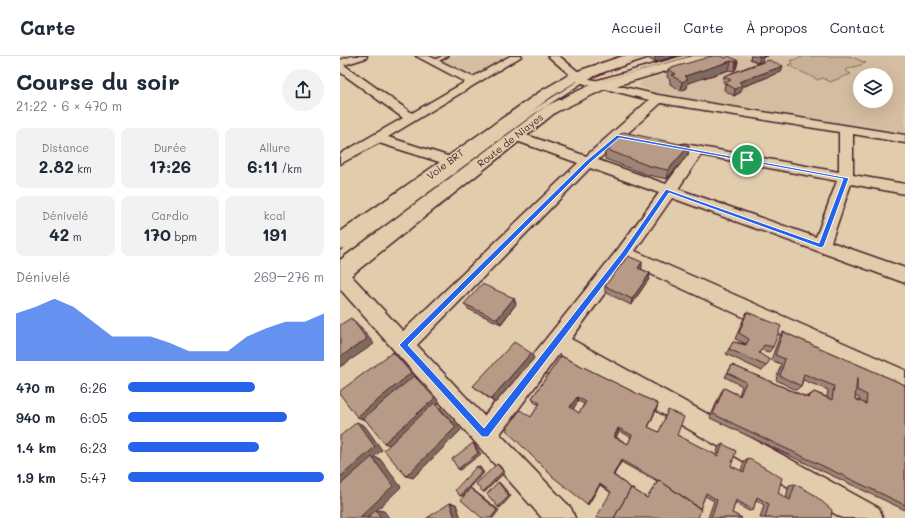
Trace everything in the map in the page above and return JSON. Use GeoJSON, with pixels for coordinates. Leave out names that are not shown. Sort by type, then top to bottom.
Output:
{"type":"FeatureCollection","features":[{"type":"Feature","properties":{"kind":"main road","name":"Route de Niayes"},"geometry":{"type":"LineString","coordinates":[[340,242],[452,162],[587,81],[634,56]]}},
{"type":"Feature","properties":{"kind":"main road","name":"Route de Niayes"},"geometry":{"type":"LineString","coordinates":[[340,272],[587,81],[706,56]]}},
{"type":"Feature","properties":{"kind":"street"},"geometry":{"type":"LineString","coordinates":[[340,63],[362,56]]}},
{"type":"Feature","properties":{"kind":"street"},"geometry":{"type":"LineString","coordinates":[[422,56],[473,82]]}},
{"type":"Feature","properties":{"kind":"street"},"geometry":{"type":"LineString","coordinates":[[340,160],[517,56]]}},
{"type":"Feature","properties":{"kind":"street"},"geometry":{"type":"LineString","coordinates":[[552,56],[587,81],[658,99],[905,139]]}},
{"type":"Feature","properties":{"kind":"street"},"geometry":{"type":"LineString","coordinates":[[340,67],[411,118]]}},
{"type":"Feature","properties":{"kind":"street"},"geometry":{"type":"LineString","coordinates":[[403,345],[588,162],[625,137],[658,99]]}},
{"type":"Feature","properties":{"kind":"street"},"geometry":{"type":"LineString","coordinates":[[821,246],[846,178],[846,130]]}},
{"type":"Feature","properties":{"kind":"street"},"geometry":{"type":"LineString","coordinates":[[516,136],[905,276]]}},
{"type":"Feature","properties":{"kind":"street"},"geometry":{"type":"LineString","coordinates":[[378,138],[452,162]]}},
{"type":"Feature","properties":{"kind":"street"},"geometry":{"type":"LineString","coordinates":[[668,145],[905,189]]}},
{"type":"Feature","properties":{"kind":"street"},"geometry":{"type":"LineString","coordinates":[[485,434],[624,254],[697,151]]}},
{"type":"Feature","properties":{"kind":"street"},"geometry":{"type":"LineString","coordinates":[[624,254],[905,381]]}},
{"type":"Feature","properties":{"kind":"street"},"geometry":{"type":"LineString","coordinates":[[340,276],[561,518]]}},
{"type":"Feature","properties":{"kind":"street"},"geometry":{"type":"LineString","coordinates":[[556,342],[869,518]]}},
{"type":"Feature","properties":{"kind":"lane"},"geometry":{"type":"LineString","coordinates":[[433,62],[446,56]]}},
{"type":"Feature","properties":{"kind":"lane","name":"Voie BRT"},"geometry":{"type":"LineString","coordinates":[[340,255],[501,135],[565,92],[587,81],[602,71],[650,56]]}},
{"type":"Feature","properties":{"kind":"lane","name":"Voie BRT"},"geometry":{"type":"LineString","coordinates":[[587,81],[688,56]]}},
{"type":"Feature","properties":{"kind":"shaded area"},"geometry":{"type":"Polygon","coordinates":[[[427,56],[511,56],[474,78],[427,56]]]}},
{"type":"Feature","properties":{"kind":"shaded area"},"geometry":{"type":"Polygon","coordinates":[[[726,56],[905,56],[905,133],[657,93],[639,86],[640,82],[726,56]]]}},
{"type":"Feature","properties":{"kind":"shaded area"},"geometry":{"type":"Polygon","coordinates":[[[805,56],[850,56],[866,63],[845,70],[851,74],[830,82],[823,78],[818,80],[788,65],[793,63],[790,61],[805,56]]]}},
{"type":"Feature","properties":{"kind":"building"},"geometry":{"type":"Polygon","coordinates":[[[712,56],[720,56],[725,58],[729,56],[738,61],[731,61],[685,76],[688,79],[682,82],[671,75],[676,74],[668,69],[712,56]]]}},
{"type":"Feature","properties":{"kind":"building"},"geometry":{"type":"Polygon","coordinates":[[[769,60],[783,66],[739,82],[742,85],[735,89],[725,83],[731,80],[724,76],[769,60]]]}},
{"type":"Feature","properties":{"kind":"building"},"geometry":{"type":"Polygon","coordinates":[[[623,132],[689,146],[668,170],[649,166],[605,149],[623,132]]]}},
{"type":"Feature","properties":{"kind":"building"},"geometry":{"type":"Polygon","coordinates":[[[628,256],[642,262],[638,268],[650,273],[632,299],[605,286],[628,256]]]}},
{"type":"Feature","properties":{"kind":"building"},"geometry":{"type":"Polygon","coordinates":[[[482,284],[514,298],[497,319],[464,304],[482,284]]]}},
{"type":"Feature","properties":{"kind":"building"},"geometry":{"type":"Polygon","coordinates":[[[747,312],[781,326],[773,347],[764,345],[759,353],[770,360],[766,366],[729,349],[733,342],[746,345],[749,339],[739,333],[747,312]]]}},
{"type":"Feature","properties":{"kind":"building"},"geometry":{"type":"Polygon","coordinates":[[[351,318],[367,339],[340,357],[340,325],[351,318]]]}},
{"type":"Feature","properties":{"kind":"building"},"geometry":{"type":"Polygon","coordinates":[[[783,332],[905,385],[905,505],[713,414],[724,388],[740,396],[746,382],[728,373],[732,365],[808,398],[814,392],[832,400],[834,386],[804,374],[801,386],[780,376],[785,359],[775,355],[783,332]],[[857,378],[855,399],[866,404],[867,395],[857,390],[857,378]]]}},
{"type":"Feature","properties":{"kind":"building"},"geometry":{"type":"Polygon","coordinates":[[[514,342],[531,353],[491,399],[473,386],[514,342]]]}},
{"type":"Feature","properties":{"kind":"building"},"geometry":{"type":"Polygon","coordinates":[[[393,352],[411,373],[357,417],[340,394],[340,391],[393,352]]]}},
{"type":"Feature","properties":{"kind":"building"},"geometry":{"type":"Polygon","coordinates":[[[561,356],[658,404],[648,427],[659,432],[668,410],[684,417],[677,435],[718,456],[723,444],[736,451],[731,466],[744,472],[748,458],[782,478],[778,493],[790,500],[795,484],[813,494],[832,510],[831,518],[765,518],[769,504],[757,497],[753,510],[736,500],[732,513],[742,518],[711,518],[717,500],[706,493],[700,509],[659,480],[621,460],[613,475],[631,488],[614,518],[596,518],[611,492],[600,484],[587,504],[553,477],[506,430],[520,410],[531,417],[540,403],[532,398],[561,356]],[[577,397],[570,407],[579,413],[586,402],[577,397]],[[618,428],[614,437],[628,444],[632,435],[618,428]]]}},
{"type":"Feature","properties":{"kind":"building"},"geometry":{"type":"Polygon","coordinates":[[[414,376],[435,398],[384,443],[364,418],[414,376]]]}},
{"type":"Feature","properties":{"kind":"building"},"geometry":{"type":"Polygon","coordinates":[[[434,403],[456,427],[406,476],[384,450],[434,403]]]}},
{"type":"Feature","properties":{"kind":"building"},"geometry":{"type":"Polygon","coordinates":[[[357,422],[375,447],[340,477],[340,436],[357,422]]]}},
{"type":"Feature","properties":{"kind":"building"},"geometry":{"type":"Polygon","coordinates":[[[473,443],[478,453],[458,469],[452,459],[473,443]]]}},
{"type":"Feature","properties":{"kind":"building"},"geometry":{"type":"Polygon","coordinates":[[[372,457],[393,486],[359,518],[340,518],[340,485],[372,457]]]}},
{"type":"Feature","properties":{"kind":"building"},"geometry":{"type":"Polygon","coordinates":[[[497,464],[503,471],[483,492],[476,484],[497,464]]]}},
{"type":"Feature","properties":{"kind":"building"},"geometry":{"type":"Polygon","coordinates":[[[477,466],[482,472],[460,496],[455,490],[477,466]]]}},
{"type":"Feature","properties":{"kind":"building"},"geometry":{"type":"Polygon","coordinates":[[[659,480],[701,509],[698,518],[614,518],[631,488],[647,498],[659,480]]]}},
{"type":"Feature","properties":{"kind":"building"},"geometry":{"type":"Polygon","coordinates":[[[498,482],[509,496],[498,507],[487,494],[498,482]]]}},
{"type":"Feature","properties":{"kind":"building"},"geometry":{"type":"Polygon","coordinates":[[[470,488],[497,510],[491,518],[482,518],[461,500],[470,488]]]}},
{"type":"Feature","properties":{"kind":"building"},"geometry":{"type":"Polygon","coordinates":[[[450,503],[455,518],[427,518],[450,503]]]}},
{"type":"Feature","properties":{"kind":"building"},"geometry":{"type":"Polygon","coordinates":[[[376,510],[381,518],[367,518],[376,510]]]}},
{"type":"Feature","properties":{"kind":"route"},"geometry":{"type":"LineString","coordinates":[[618,136],[747,160],[846,178],[821,246],[668,191],[624,254],[485,434],[403,345],[588,162],[618,136]]}}]}
